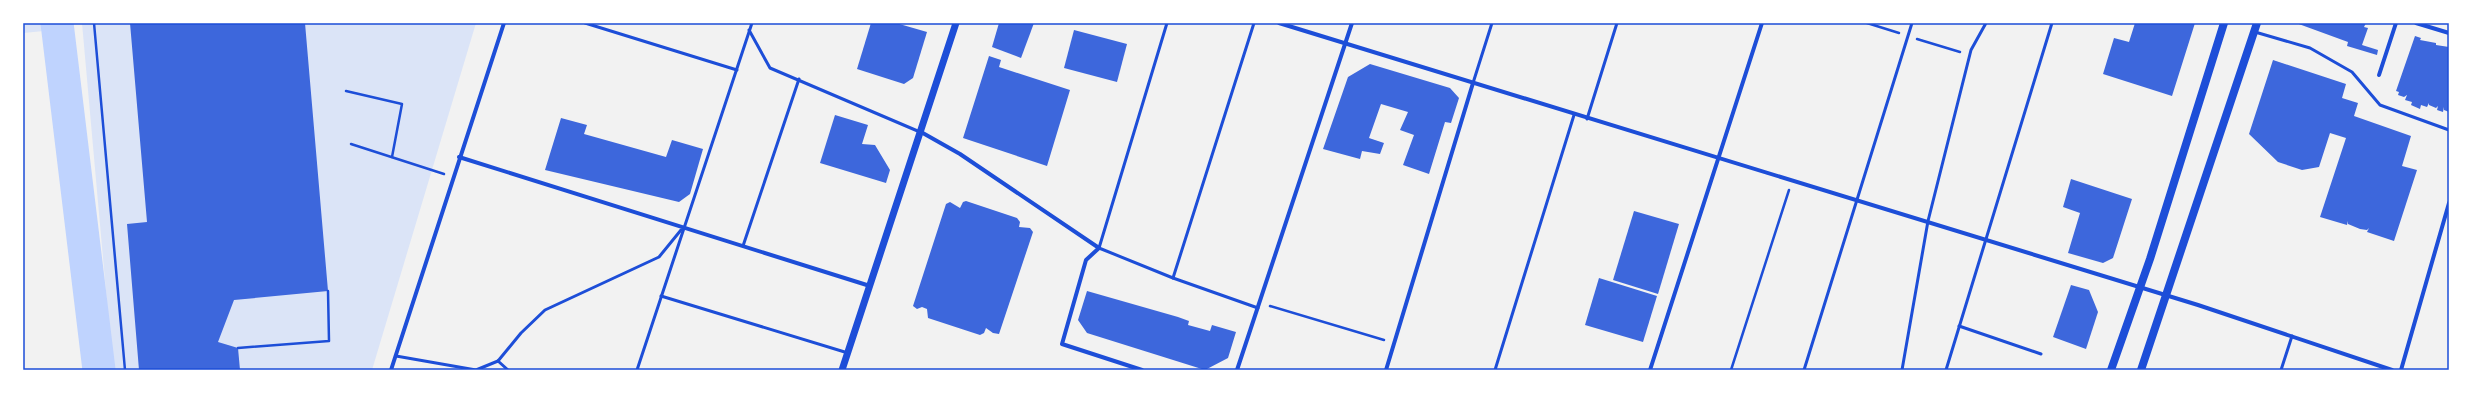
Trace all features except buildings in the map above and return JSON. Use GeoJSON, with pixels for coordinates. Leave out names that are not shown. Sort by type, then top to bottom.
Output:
{"type":"FeatureCollection","features":[{"type":"Feature","properties":{"kind":"main road"},"geometry":{"type":"LineString","coordinates":[[2111,370],[2138,287],[2150,259],[2224,23]]}},
{"type":"Feature","properties":{"kind":"main road"},"geometry":{"type":"LineString","coordinates":[[2141,370],[2155,323],[2166,296],[2255,27]]}},
{"type":"Feature","properties":{"kind":"street"},"geometry":{"type":"LineString","coordinates":[[391,370],[452,177],[504,23]]}},
{"type":"Feature","properties":{"kind":"street"},"geometry":{"type":"LineString","coordinates":[[842,370],[956,23]]}},
{"type":"Feature","properties":{"kind":"street"},"geometry":{"type":"LineString","coordinates":[[1279,23],[1586,119],[2138,287],[2292,336],[2392,370]]}},
{"type":"Feature","properties":{"kind":"street"},"geometry":{"type":"LineString","coordinates":[[1237,370],[1352,23]]}},
{"type":"Feature","properties":{"kind":"street"},"geometry":{"type":"LineString","coordinates":[[1650,370],[1762,23]]}},
{"type":"Feature","properties":{"kind":"street"},"geometry":{"type":"LineString","coordinates":[[2379,75],[2396,23]]}},
{"type":"Feature","properties":{"kind":"street"},"geometry":{"type":"LineString","coordinates":[[2416,23],[2449,34]]}},
{"type":"Feature","properties":{"kind":"street"},"geometry":{"type":"LineString","coordinates":[[1386,370],[1473,83]]}},
{"type":"Feature","properties":{"kind":"street"},"geometry":{"type":"LineString","coordinates":[[921,132],[960,154],[1099,248],[1086,260],[1062,344],[1142,370]]}},
{"type":"Feature","properties":{"kind":"street"},"geometry":{"type":"LineString","coordinates":[[459,157],[870,286]]}},
{"type":"Feature","properties":{"kind":"street"},"geometry":{"type":"LineString","coordinates":[[2401,370],[2449,203]]}},
{"type":"Feature","properties":{"kind":"lane"},"geometry":{"type":"LineString","coordinates":[[585,23],[737,70]]}},
{"type":"Feature","properties":{"kind":"lane"},"geometry":{"type":"LineString","coordinates":[[637,370],[752,23]]}},
{"type":"Feature","properties":{"kind":"lane"},"geometry":{"type":"LineString","coordinates":[[1167,23],[1099,248],[1173,278],[1258,308]]}},
{"type":"Feature","properties":{"kind":"lane"},"geometry":{"type":"LineString","coordinates":[[1173,278],[1254,23]]}},
{"type":"Feature","properties":{"kind":"lane"},"geometry":{"type":"LineString","coordinates":[[1473,83],[1492,23]]}},
{"type":"Feature","properties":{"kind":"lane"},"geometry":{"type":"LineString","coordinates":[[1586,119],[1616,23]]}},
{"type":"Feature","properties":{"kind":"lane"},"geometry":{"type":"LineString","coordinates":[[1804,370],[1912,23]]}},
{"type":"Feature","properties":{"kind":"lane"},"geometry":{"type":"LineString","coordinates":[[1902,370],[1928,222],[1971,50],[1986,23]]}},
{"type":"Feature","properties":{"kind":"lane"},"geometry":{"type":"LineString","coordinates":[[1946,370],[1984,239],[2052,23]]}},
{"type":"Feature","properties":{"kind":"lane"},"geometry":{"type":"LineString","coordinates":[[2255,27],[2310,48],[2352,72],[2380,105],[2449,130]]}},
{"type":"Feature","properties":{"kind":"lane"},"geometry":{"type":"LineString","coordinates":[[750,30],[770,68],[921,132]]}},
{"type":"Feature","properties":{"kind":"lane"},"geometry":{"type":"LineString","coordinates":[[743,246],[799,79]]}},
{"type":"Feature","properties":{"kind":"lane"},"geometry":{"type":"LineString","coordinates":[[1494,370],[1574,115]]}},
{"type":"Feature","properties":{"kind":"lane"},"geometry":{"type":"LineString","coordinates":[[396,356],[476,370],[498,361],[521,333],[545,310],[659,257],[683,228]]}},
{"type":"Feature","properties":{"kind":"lane"},"geometry":{"type":"LineString","coordinates":[[661,296],[848,353]]}},
{"type":"Feature","properties":{"kind":"lane"},"geometry":{"type":"LineString","coordinates":[[1959,326],[2041,354]]}},
{"type":"Feature","properties":{"kind":"lane"},"geometry":{"type":"LineString","coordinates":[[2281,370],[2292,336]]}},
{"type":"Feature","properties":{"kind":"lane"},"geometry":{"type":"LineString","coordinates":[[498,361],[508,370]]}},
{"type":"Feature","properties":{"kind":"path"},"geometry":{"type":"LineString","coordinates":[[94,23],[125,370]]}},
{"type":"Feature","properties":{"kind":"path"},"geometry":{"type":"LineString","coordinates":[[346,91],[402,104],[392,157]]}},
{"type":"Feature","properties":{"kind":"path"},"geometry":{"type":"LineString","coordinates":[[351,144],[452,177]]}},
{"type":"Feature","properties":{"kind":"path"},"geometry":{"type":"LineString","coordinates":[[1731,370],[1792,181]]}},
{"type":"Feature","properties":{"kind":"path"},"geometry":{"type":"LineString","coordinates":[[238,348],[329,342],[328,291]]}},
{"type":"Feature","properties":{"kind":"path"},"geometry":{"type":"LineString","coordinates":[[1258,308],[1269,306],[1394,343]]}},
{"type":"Feature","properties":{"kind":"shaded area"},"geometry":{"type":"Polygon","coordinates":[[[23,23],[43,23],[44,31],[23,33],[23,23]]]}},
{"type":"Feature","properties":{"kind":"shaded area"},"geometry":{"type":"Polygon","coordinates":[[[82,23],[476,23],[372,370],[113,370],[82,23]]]}},
{"type":"Feature","properties":{"kind":"waterway"},"geometry":{"type":"LineString","coordinates":[[57,23],[99,370]]}}]}
